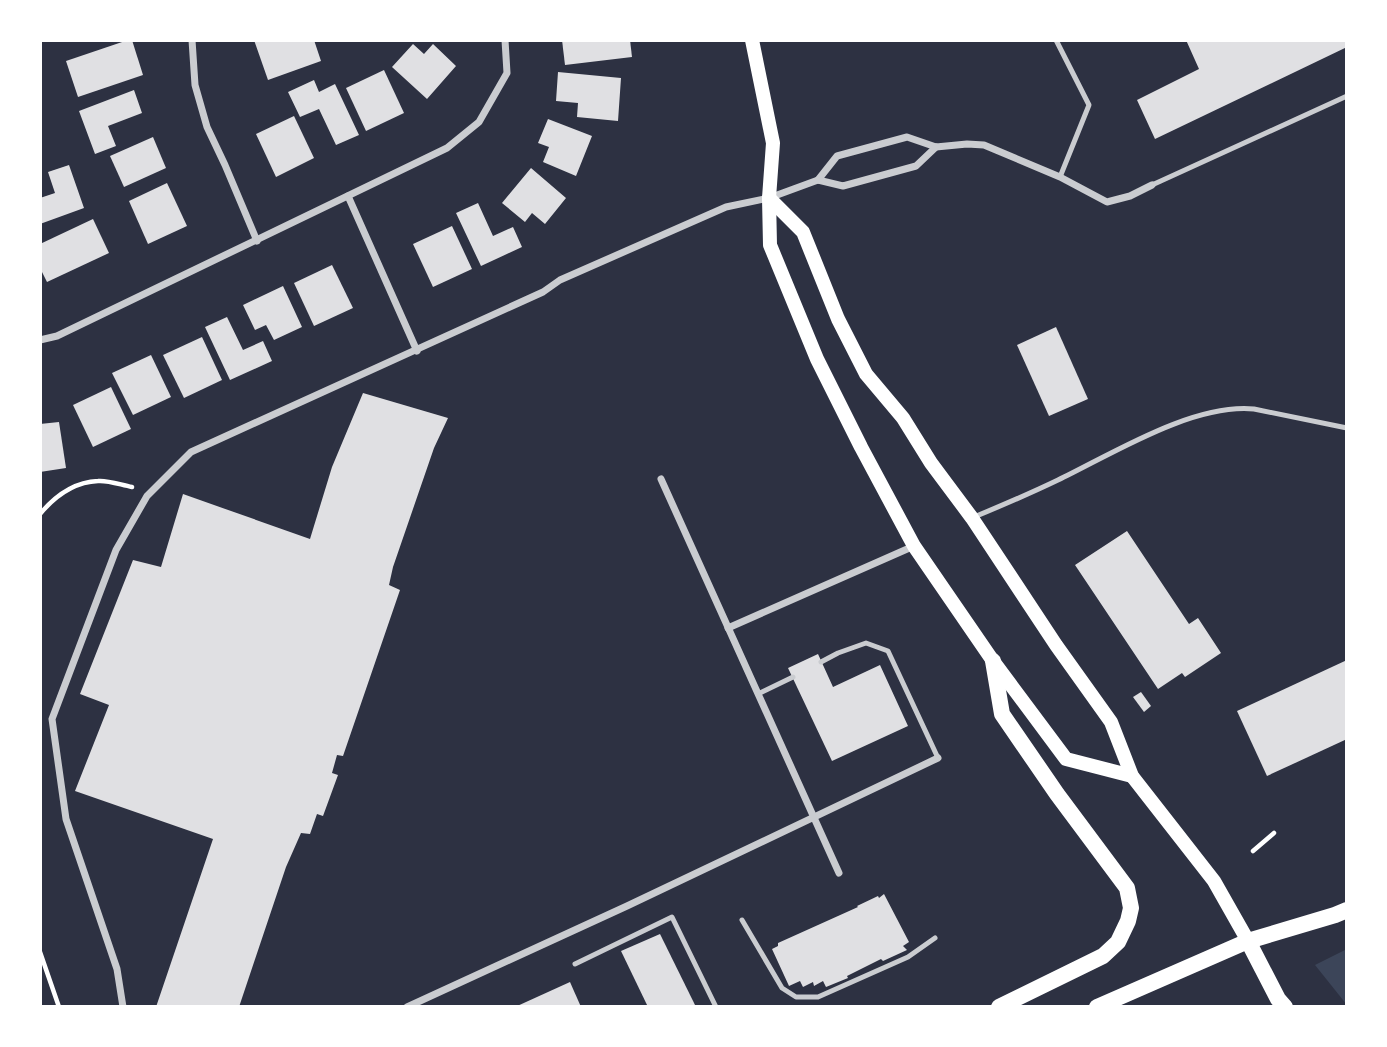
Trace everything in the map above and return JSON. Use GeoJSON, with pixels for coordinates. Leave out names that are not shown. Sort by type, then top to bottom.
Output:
{"type":"FeatureCollection","features":[{"type":"Feature","properties":{"kind":"main road"},"geometry":{"type":"LineString","coordinates":[[752,40],[773,143],[769,198],[770,245],[817,359],[860,447],[914,545],[993,661],[1066,760],[1132,776]]}},
{"type":"Feature","properties":{"kind":"main road"},"geometry":{"type":"LineString","coordinates":[[769,198],[803,232],[838,319],[866,374],[903,418],[931,463],[1111,722],[1132,776],[1214,881],[1278,999],[1285,1007]]}},
{"type":"Feature","properties":{"kind":"main road"},"geometry":{"type":"LineString","coordinates":[[993,661],[1002,714],[1127,888],[1130,908],[1129,921],[1123,934],[1103,956],[999,1007]]}},
{"type":"Feature","properties":{"kind":"main road"},"geometry":{"type":"LineString","coordinates":[[1097,1007],[1248,941],[1347,910]]}},
{"type":"Feature","properties":{"kind":"street"},"geometry":{"type":"LineString","coordinates":[[192,40],[195,85],[208,127],[257,241]]}},
{"type":"Feature","properties":{"kind":"street"},"geometry":{"type":"LineString","coordinates":[[40,340],[57,336],[447,148],[480,122],[507,73],[505,40]]}},
{"type":"Feature","properties":{"kind":"street"},"geometry":{"type":"LineString","coordinates":[[123,1007],[117,969],[66,819],[52,719],[116,550],[147,496],[191,452],[417,351],[543,292],[559,280],[726,207],[769,198],[818,180],[837,156],[907,137],[936,147],[984,145],[1059,177],[1107,202],[1130,196],[1152,185]]}},
{"type":"Feature","properties":{"kind":"street"},"geometry":{"type":"LineString","coordinates":[[818,180],[843,186],[916,166],[936,147]]}},
{"type":"Feature","properties":{"kind":"street"},"geometry":{"type":"LineString","coordinates":[[348,196],[417,351]]}},
{"type":"Feature","properties":{"kind":"street"},"geometry":{"type":"LineString","coordinates":[[660,479],[839,873]]}},
{"type":"Feature","properties":{"kind":"street"},"geometry":{"type":"LineString","coordinates":[[728,628],[914,545]]}},
{"type":"Feature","properties":{"kind":"street"},"geometry":{"type":"LineString","coordinates":[[408,1007],[938,758]]}},
{"type":"Feature","properties":{"kind":"lane"},"geometry":{"type":"LineString","coordinates":[[1056,40],[1089,105],[1059,177]]}},
{"type":"Feature","properties":{"kind":"lane"},"geometry":{"type":"LineString","coordinates":[[1152,185],[1347,96]]}},
{"type":"Feature","properties":{"kind":"lane"},"geometry":{"type":"LineString","coordinates":[[972,519],[1057,481],[1145,436],[1213,412],[1239,407],[1347,428]]}},
{"type":"Feature","properties":{"kind":"lane"},"geometry":{"type":"LineString","coordinates":[[821,662],[866,643],[888,651],[938,758]]}},
{"type":"Feature","properties":{"kind":"lane"},"geometry":{"type":"LineString","coordinates":[[758,694],[793,677]]}},
{"type":"Feature","properties":{"kind":"lane"},"geometry":{"type":"LineString","coordinates":[[575,964],[673,917],[716,1007]]}},
{"type":"Feature","properties":{"kind":"lane"},"geometry":{"type":"LineString","coordinates":[[743,920],[782,988],[796,997],[818,997],[908,957],[935,938]]}},
{"type":"Feature","properties":{"kind":"path"},"geometry":{"type":"LineString","coordinates":[[40,514],[52,500],[73,486],[99,480],[132,487]]}},
{"type":"Feature","properties":{"kind":"path"},"geometry":{"type":"LineString","coordinates":[[1253,851],[1274,833]]}},
{"type":"Feature","properties":{"kind":"path"},"geometry":{"type":"LineString","coordinates":[[40,952],[59,1007]]}},
{"type":"Feature","properties":{"kind":"shaded area"},"geometry":{"type":"Polygon","coordinates":[[[1347,949],[1347,1005],[1315,965],[1347,949]]]}},
{"type":"Feature","properties":{"kind":"building"},"geometry":{"type":"Polygon","coordinates":[[[132,40],[143,75],[78,97],[66,61],[132,40]]]}},
{"type":"Feature","properties":{"kind":"building"},"geometry":{"type":"Polygon","coordinates":[[[254,40],[314,40],[321,61],[268,80],[254,40]]]}},
{"type":"Feature","properties":{"kind":"building"},"geometry":{"type":"Polygon","coordinates":[[[562,40],[630,40],[632,57],[565,65],[562,40]]]}},
{"type":"Feature","properties":{"kind":"building"},"geometry":{"type":"Polygon","coordinates":[[[1186,40],[1347,40],[1347,47],[1155,139],[1137,100],[1199,69],[1186,40]]]}},
{"type":"Feature","properties":{"kind":"building"},"geometry":{"type":"Polygon","coordinates":[[[413,44],[424,54],[433,44],[456,66],[427,99],[392,67],[413,44]]]}},
{"type":"Feature","properties":{"kind":"building"},"geometry":{"type":"Polygon","coordinates":[[[384,70],[404,113],[366,131],[346,88],[384,70]]]}},
{"type":"Feature","properties":{"kind":"building"},"geometry":{"type":"Polygon","coordinates":[[[558,72],[621,78],[618,121],[577,117],[578,103],[556,101],[558,72]]]}},
{"type":"Feature","properties":{"kind":"building"},"geometry":{"type":"Polygon","coordinates":[[[314,80],[319,92],[335,84],[359,135],[336,145],[319,109],[300,117],[288,92],[314,80]]]}},
{"type":"Feature","properties":{"kind":"building"},"geometry":{"type":"Polygon","coordinates":[[[134,90],[142,113],[108,126],[116,146],[95,154],[79,111],[134,90]]]}},
{"type":"Feature","properties":{"kind":"building"},"geometry":{"type":"Polygon","coordinates":[[[294,116],[314,158],[276,177],[256,134],[294,116]]]}},
{"type":"Feature","properties":{"kind":"building"},"geometry":{"type":"Polygon","coordinates":[[[548,119],[592,136],[576,176],[543,162],[549,147],[538,143],[548,119]]]}},
{"type":"Feature","properties":{"kind":"building"},"geometry":{"type":"Polygon","coordinates":[[[153,137],[166,168],[124,187],[110,156],[153,137]]]}},
{"type":"Feature","properties":{"kind":"building"},"geometry":{"type":"Polygon","coordinates":[[[69,165],[84,208],[40,224],[40,198],[55,193],[48,172],[69,165]]]}},
{"type":"Feature","properties":{"kind":"building"},"geometry":{"type":"Polygon","coordinates":[[[531,168],[566,198],[545,224],[532,213],[525,222],[502,203],[531,168]]]}},
{"type":"Feature","properties":{"kind":"building"},"geometry":{"type":"Polygon","coordinates":[[[167,183],[187,226],[148,244],[129,201],[167,183]]]}},
{"type":"Feature","properties":{"kind":"building"},"geometry":{"type":"Polygon","coordinates":[[[478,203],[493,236],[513,227],[522,247],[481,266],[456,213],[478,203]]]}},
{"type":"Feature","properties":{"kind":"building"},"geometry":{"type":"Polygon","coordinates":[[[93,219],[109,253],[47,282],[40,268],[40,244],[93,219]]]}},
{"type":"Feature","properties":{"kind":"building"},"geometry":{"type":"Polygon","coordinates":[[[452,226],[472,269],[433,287],[413,244],[452,226]]]}},
{"type":"Feature","properties":{"kind":"building"},"geometry":{"type":"Polygon","coordinates":[[[332,265],[353,308],[314,326],[294,283],[332,265]]]}},
{"type":"Feature","properties":{"kind":"building"},"geometry":{"type":"Polygon","coordinates":[[[283,286],[302,327],[274,340],[266,325],[255,330],[243,305],[283,286]]]}},
{"type":"Feature","properties":{"kind":"building"},"geometry":{"type":"Polygon","coordinates":[[[227,317],[243,350],[263,341],[272,361],[230,380],[205,327],[227,317]]]}},
{"type":"Feature","properties":{"kind":"building"},"geometry":{"type":"Polygon","coordinates":[[[1056,327],[1088,399],[1049,416],[1017,345],[1056,327]]]}},
{"type":"Feature","properties":{"kind":"building"},"geometry":{"type":"Polygon","coordinates":[[[202,337],[222,380],[184,398],[163,355],[202,337]]]}},
{"type":"Feature","properties":{"kind":"building"},"geometry":{"type":"Polygon","coordinates":[[[151,355],[171,397],[133,415],[112,373],[151,355]]]}},
{"type":"Feature","properties":{"kind":"building"},"geometry":{"type":"Polygon","coordinates":[[[111,387],[131,429],[93,447],[73,405],[111,387]]]}},
{"type":"Feature","properties":{"kind":"building"},"geometry":{"type":"Polygon","coordinates":[[[363,393],[448,418],[434,448],[393,567],[389,585],[400,590],[343,756],[337,755],[332,773],[338,775],[323,816],[317,814],[310,834],[301,833],[286,867],[239,1007],[156,1007],[213,839],[75,791],[109,705],[80,694],[133,560],[161,567],[183,494],[310,539],[332,467],[363,393]]]}},
{"type":"Feature","properties":{"kind":"building"},"geometry":{"type":"Polygon","coordinates":[[[59,422],[66,468],[40,472],[40,424],[59,422]]]}},
{"type":"Feature","properties":{"kind":"building"},"geometry":{"type":"Polygon","coordinates":[[[1127,531],[1189,624],[1198,618],[1221,653],[1185,677],[1182,673],[1158,689],[1075,565],[1127,531]]]}},
{"type":"Feature","properties":{"kind":"building"},"geometry":{"type":"Polygon","coordinates":[[[818,654],[833,687],[880,665],[908,726],[832,761],[788,668],[818,654]]]}},
{"type":"Feature","properties":{"kind":"building"},"geometry":{"type":"Polygon","coordinates":[[[1347,660],[1347,739],[1267,776],[1237,711],[1347,660]]]}},
{"type":"Feature","properties":{"kind":"building"},"geometry":{"type":"Polygon","coordinates":[[[1141,692],[1151,706],[1144,712],[1133,697],[1141,692]]]}},
{"type":"Feature","properties":{"kind":"building"},"geometry":{"type":"Polygon","coordinates":[[[884,894],[909,942],[903,946],[907,950],[883,961],[881,959],[826,987],[823,981],[814,986],[813,982],[803,987],[800,981],[789,986],[772,949],[778,946],[778,943],[884,894]]]}},
{"type":"Feature","properties":{"kind":"building"},"geometry":{"type":"Polygon","coordinates":[[[660,934],[696,1007],[648,1007],[621,951],[660,934]]]}},
{"type":"Feature","properties":{"kind":"building"},"geometry":{"type":"Polygon","coordinates":[[[570,982],[581,1007],[515,1007],[570,982]]]}}]}
